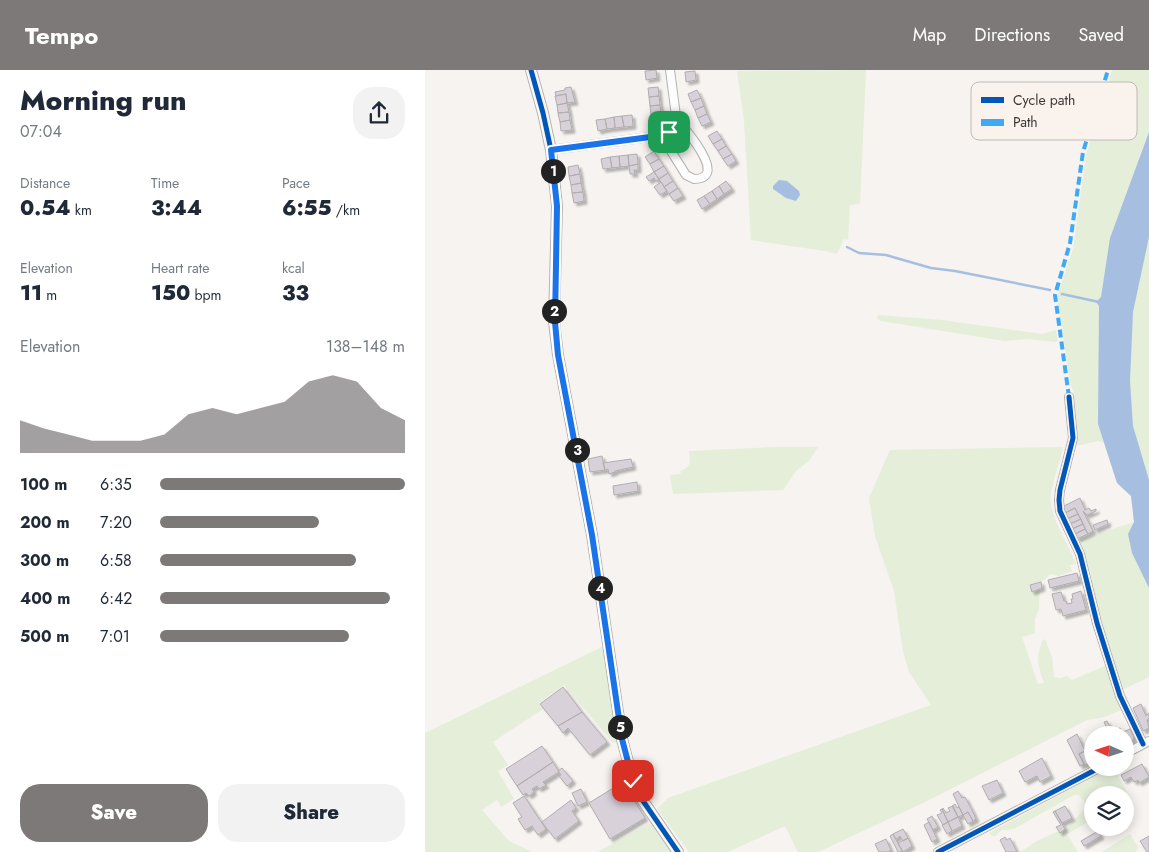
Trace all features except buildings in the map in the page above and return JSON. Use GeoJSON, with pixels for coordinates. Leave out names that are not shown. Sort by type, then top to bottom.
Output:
{"type":"FeatureCollection","features":[{"type":"Feature","properties":{"kind":"street"},"geometry":{"type":"LineString","coordinates":[[531,70],[551,150],[557,206],[555,322],[558,355],[592,535],[622,739],[633,781],[641,798],[678,852]]}},
{"type":"Feature","properties":{"kind":"street"},"geometry":{"type":"LineString","coordinates":[[551,150],[661,136],[672,128],[675,121],[675,105],[670,70]]}},
{"type":"Feature","properties":{"kind":"street"},"geometry":{"type":"LineString","coordinates":[[661,136],[686,175],[694,180],[704,177],[707,173],[708,165],[687,129],[675,121]]}},
{"type":"Feature","properties":{"kind":"street"},"geometry":{"type":"LineString","coordinates":[[1069,397],[1073,438],[1059,495],[1060,511],[1080,554],[1097,623],[1120,696],[1146,742],[1134,749]]}},
{"type":"Feature","properties":{"kind":"street"},"geometry":{"type":"LineString","coordinates":[[938,852],[1084,776]]}},
{"type":"Feature","properties":{"kind":"green space"},"geometry":{"type":"Polygon","coordinates":[[[866,70],[860,204],[850,205],[848,240],[844,239],[837,254],[751,240],[744,120],[737,71],[866,70]]]}},
{"type":"Feature","properties":{"kind":"green space"},"geometry":{"type":"Polygon","coordinates":[[[1112,70],[1149,70],[1149,132],[1138,159],[1149,138],[1149,677],[1122,690],[1100,621],[1090,570],[1080,540],[1134,522],[1131,496],[1117,483],[1104,443],[1098,441],[1076,446],[1071,392],[1074,392],[1071,387],[1058,303],[1058,294],[1073,249],[1086,155],[1091,140],[1137,140],[1137,82],[1108,82],[1112,70]]]}},
{"type":"Feature","properties":{"kind":"green space"},"geometry":{"type":"Polygon","coordinates":[[[878,315],[942,320],[1042,334],[1056,330],[1058,340],[1055,342],[1027,339],[1005,341],[881,321],[877,319],[878,315]]]}},
{"type":"Feature","properties":{"kind":"green space"},"geometry":{"type":"Polygon","coordinates":[[[818,447],[809,461],[796,471],[783,490],[673,494],[670,475],[681,474],[680,471],[688,466],[690,461],[689,451],[818,447]]]}},
{"type":"Feature","properties":{"kind":"green space"},"geometry":{"type":"Polygon","coordinates":[[[1063,447],[1052,486],[1052,510],[1076,564],[1070,565],[1072,571],[1059,576],[1050,574],[1040,584],[1035,633],[1022,637],[1038,684],[1044,683],[1038,661],[1043,639],[1046,641],[1052,657],[1054,677],[1067,676],[1072,680],[1107,665],[1114,694],[1121,710],[1105,717],[1087,720],[925,802],[818,852],[798,852],[785,826],[728,852],[689,852],[657,809],[668,798],[931,705],[909,672],[903,651],[894,591],[875,536],[869,498],[890,450],[1063,447]]]}},
{"type":"Feature","properties":{"kind":"green space"},"geometry":{"type":"Polygon","coordinates":[[[604,646],[617,743],[613,743],[564,685],[539,703],[543,709],[493,742],[508,765],[498,771],[514,799],[501,807],[497,800],[482,810],[509,841],[532,852],[425,852],[425,733],[604,646]]]}},
{"type":"Feature","properties":{"kind":"green space"},"geometry":{"type":"Polygon","coordinates":[[[1095,776],[1118,776],[1124,786],[1084,786],[1084,802],[1079,795],[1074,795],[1014,829],[1002,830],[995,836],[989,833],[1095,776]]]}},
{"type":"Feature","properties":{"kind":"green space"},"geometry":{"type":"Polygon","coordinates":[[[1084,809],[1084,824],[1067,834],[1078,852],[1020,852],[1037,841],[1068,827],[1084,809]]]}},
{"type":"Feature","properties":{"kind":"green space"},"geometry":{"type":"Polygon","coordinates":[[[651,822],[673,852],[598,852],[651,822]]]}},
{"type":"Feature","properties":{"kind":"green space"},"geometry":{"type":"Polygon","coordinates":[[[1127,836],[1131,836],[1138,847],[1136,852],[1102,852],[1127,836]]]}},
{"type":"Feature","properties":{"kind":"water"},"geometry":{"type":"Polygon","coordinates":[[[1149,132],[1149,237],[1133,312],[1130,381],[1133,426],[1149,480],[1149,588],[1132,553],[1128,534],[1134,522],[1131,496],[1117,483],[1098,424],[1099,306],[1096,302],[1101,297],[1110,238],[1149,132]]]}},
{"type":"Feature","properties":{"kind":"water"},"geometry":{"type":"Polygon","coordinates":[[[779,180],[787,181],[799,191],[800,195],[796,201],[786,198],[773,189],[773,186],[779,180]]]}},
{"type":"Feature","properties":{"kind":"waterway"},"geometry":{"type":"LineString","coordinates":[[847,247],[859,253],[886,255],[931,268],[1050,290]]}},
{"type":"Feature","properties":{"kind":"waterway"},"geometry":{"type":"LineString","coordinates":[[1062,294],[1099,302]]}},
{"type":"Feature","properties":{"kind":"marked path"},"geometry":{"type":"LineString","coordinates":[[1104,82],[1108,70]]}},
{"type":"Feature","properties":{"kind":"marked path"},"geometry":{"type":"LineString","coordinates":[[1069,397],[1055,295],[1070,243],[1083,152],[1087,140]]}},
{"type":"Feature","properties":{"kind":"cycle path"},"geometry":{"type":"LineString","coordinates":[[531,70],[551,150],[557,206],[554,322],[558,355],[592,535],[622,739],[633,781],[641,798],[678,852]]}},
{"type":"Feature","properties":{"kind":"cycle path"},"geometry":{"type":"LineString","coordinates":[[1069,397],[1073,438],[1060,490],[1060,511],[1080,554],[1097,623],[1120,696],[1143,744]]}},
{"type":"Feature","properties":{"kind":"cycle path"},"geometry":{"type":"LineString","coordinates":[[938,852],[1084,776]]}},
{"type":"Feature","properties":{"kind":"route"},"geometry":{"type":"LineString","coordinates":[[633,781],[622,739],[592,535],[558,355],[554,295],[557,206],[551,150],[664,135],[669,132]]}}]}
